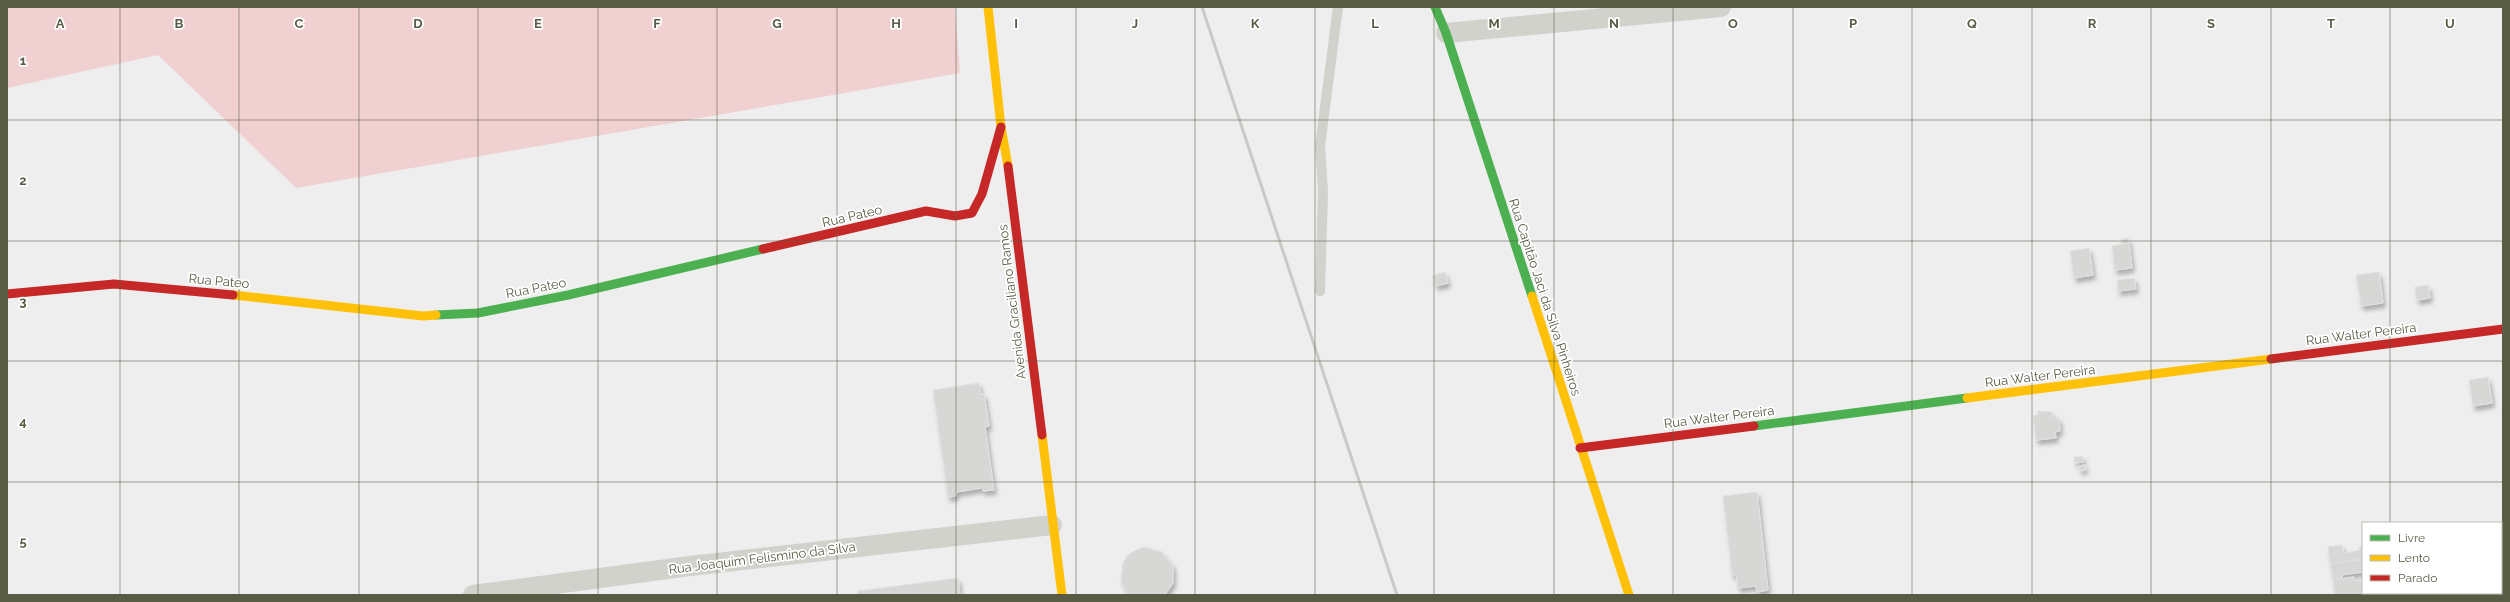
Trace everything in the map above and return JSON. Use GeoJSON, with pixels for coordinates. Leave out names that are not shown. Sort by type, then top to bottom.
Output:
{"type":"FeatureCollection","features":[{"type":"Feature","properties":{"kind":"street","name":"Avenida Graciliano Ramos"},"geometry":{"type":"LineString","coordinates":[[988,7],[1001,127],[1014,204],[1052,525],[1062,595]]}},
{"type":"Feature","properties":{"kind":"street","name":"Rua Capitão Jaci da Silva Pinheiros"},"geometry":{"type":"LineString","coordinates":[[1435,7],[1446,34],[1629,595]]}},
{"type":"Feature","properties":{"kind":"street"},"geometry":{"type":"LineString","coordinates":[[1446,34],[1721,7]]}},
{"type":"Feature","properties":{"kind":"street","name":"Rua Pateo"},"geometry":{"type":"LineString","coordinates":[[7,294],[114,284],[226,294],[423,316],[478,313],[568,295],[926,211],[955,216],[972,213],[982,194],[1001,127]]}},
{"type":"Feature","properties":{"kind":"street","name":"Rua Walter Pereira"},"geometry":{"type":"LineString","coordinates":[[1580,448],[2503,329]]}},
{"type":"Feature","properties":{"kind":"street","name":"Rua Joaquim Felismino da Silva"},"geometry":{"type":"LineString","coordinates":[[473,595],[690,566],[1052,525]]}},
{"type":"Feature","properties":{"kind":"lane"},"geometry":{"type":"LineString","coordinates":[[1320,291],[1323,191],[1320,146],[1338,7]]}},
{"type":"Feature","properties":{"kind":"shaded area"},"geometry":{"type":"Polygon","coordinates":[[[7,7],[955,7],[960,73],[296,188],[158,55],[7,88],[7,7]]]}},
{"type":"Feature","properties":{"kind":"building"},"geometry":{"type":"Polygon","coordinates":[[[2128,238],[2129,243],[2122,244],[2121,239],[2128,238]]]}},
{"type":"Feature","properties":{"kind":"building"},"geometry":{"type":"Polygon","coordinates":[[[2129,243],[2132,268],[2115,270],[2112,246],[2129,243]]]}},
{"type":"Feature","properties":{"kind":"building"},"geometry":{"type":"Polygon","coordinates":[[[2089,248],[2093,275],[2074,278],[2070,251],[2089,248]]]}},
{"type":"Feature","properties":{"kind":"building"},"geometry":{"type":"Polygon","coordinates":[[[1445,272],[1448,283],[1436,286],[1432,276],[1445,272]]]}},
{"type":"Feature","properties":{"kind":"building"},"geometry":{"type":"Polygon","coordinates":[[[2379,272],[2383,303],[2361,306],[2356,275],[2379,272]]]}},
{"type":"Feature","properties":{"kind":"building"},"geometry":{"type":"Polygon","coordinates":[[[2134,278],[2136,289],[2118,291],[2117,280],[2134,278]]]}},
{"type":"Feature","properties":{"kind":"building"},"geometry":{"type":"Polygon","coordinates":[[[2428,285],[2430,298],[2417,300],[2415,287],[2428,285]]]}},
{"type":"Feature","properties":{"kind":"building"},"geometry":{"type":"Polygon","coordinates":[[[2488,377],[2492,403],[2473,406],[2469,380],[2488,377]]]}},
{"type":"Feature","properties":{"kind":"building"},"geometry":{"type":"Polygon","coordinates":[[[979,383],[980,394],[984,394],[989,426],[985,427],[994,490],[983,491],[982,488],[956,492],[956,496],[948,497],[933,390],[979,383]]]}},
{"type":"Feature","properties":{"kind":"building"},"geometry":{"type":"Polygon","coordinates":[[[2038,411],[2052,412],[2052,419],[2059,418],[2060,431],[2055,432],[2056,438],[2036,440],[2033,416],[2038,415],[2038,411]]]}},
{"type":"Feature","properties":{"kind":"building"},"geometry":{"type":"Polygon","coordinates":[[[2083,456],[2083,462],[2075,463],[2074,457],[2083,456]]]}},
{"type":"Feature","properties":{"kind":"building"},"geometry":{"type":"Polygon","coordinates":[[[2085,465],[2085,470],[2079,470],[2079,466],[2085,465]]]}},
{"type":"Feature","properties":{"kind":"building"},"geometry":{"type":"Polygon","coordinates":[[[1757,492],[1768,590],[1757,592],[1756,586],[1738,588],[1736,574],[1732,575],[1723,496],[1757,492]]]}},
{"type":"Feature","properties":{"kind":"building"},"geometry":{"type":"Polygon","coordinates":[[[2342,545],[2343,553],[2360,550],[2359,547],[2362,547],[2362,559],[2330,564],[2328,547],[2342,545]]]}},
{"type":"Feature","properties":{"kind":"building"},"geometry":{"type":"Polygon","coordinates":[[[1145,547],[1162,552],[1173,566],[1173,583],[1165,595],[1130,595],[1121,581],[1123,563],[1128,555],[1145,547]]]}},
{"type":"Feature","properties":{"kind":"building"},"geometry":{"type":"Polygon","coordinates":[[[2362,559],[2362,572],[2342,575],[2342,578],[2333,580],[2330,564],[2362,559]]]}},
{"type":"Feature","properties":{"kind":"building"},"geometry":{"type":"Polygon","coordinates":[[[2354,577],[2354,581],[2362,580],[2362,594],[2395,594],[2335,595],[2333,580],[2354,577]]]}},
{"type":"Feature","properties":{"kind":"building"},"geometry":{"type":"Polygon","coordinates":[[[958,578],[960,595],[858,595],[858,591],[958,578]]]}},
{"type":"Feature","properties":{"kind":"building"},"geometry":{"type":"Polygon","coordinates":[[[2408,594],[2409,595],[2393,595],[2408,594]]]}},
{"type":"Feature","properties":{"kind":"railway"},"geometry":{"type":"LineString","coordinates":[[1202,7],[1397,595]]}},
{"type":"Feature","properties":{"kind":"traffic: fast"},"geometry":{"type":"LineString","coordinates":[[1435,7],[1446,33],[1532,296]]}},
{"type":"Feature","properties":{"kind":"traffic: fast"},"geometry":{"type":"LineString","coordinates":[[436,315],[478,313],[568,295],[763,249]]}},
{"type":"Feature","properties":{"kind":"traffic: fast"},"geometry":{"type":"LineString","coordinates":[[1754,426],[1967,398]]}},
{"type":"Feature","properties":{"kind":"traffic: slow"},"geometry":{"type":"LineString","coordinates":[[988,7],[1001,127],[1008,166]]}},
{"type":"Feature","properties":{"kind":"traffic: slow"},"geometry":{"type":"LineString","coordinates":[[233,295],[423,316],[436,315]]}},
{"type":"Feature","properties":{"kind":"traffic: slow"},"geometry":{"type":"LineString","coordinates":[[1532,296],[1629,595]]}},
{"type":"Feature","properties":{"kind":"traffic: slow"},"geometry":{"type":"LineString","coordinates":[[1967,398],[2271,359]]}},
{"type":"Feature","properties":{"kind":"traffic: slow"},"geometry":{"type":"LineString","coordinates":[[1042,435],[1062,595]]}},
{"type":"Feature","properties":{"kind":"traffic: jam"},"geometry":{"type":"LineString","coordinates":[[763,249],[926,211],[955,216],[972,213],[982,194],[1001,127]]}},
{"type":"Feature","properties":{"kind":"traffic: jam"},"geometry":{"type":"LineString","coordinates":[[1008,166],[1042,435]]}},
{"type":"Feature","properties":{"kind":"traffic: jam"},"geometry":{"type":"LineString","coordinates":[[7,294],[114,284],[233,295]]}},
{"type":"Feature","properties":{"kind":"traffic: jam"},"geometry":{"type":"LineString","coordinates":[[2271,359],[2503,329]]}},
{"type":"Feature","properties":{"kind":"traffic: jam"},"geometry":{"type":"LineString","coordinates":[[1580,448],[1754,426]]}}]}
